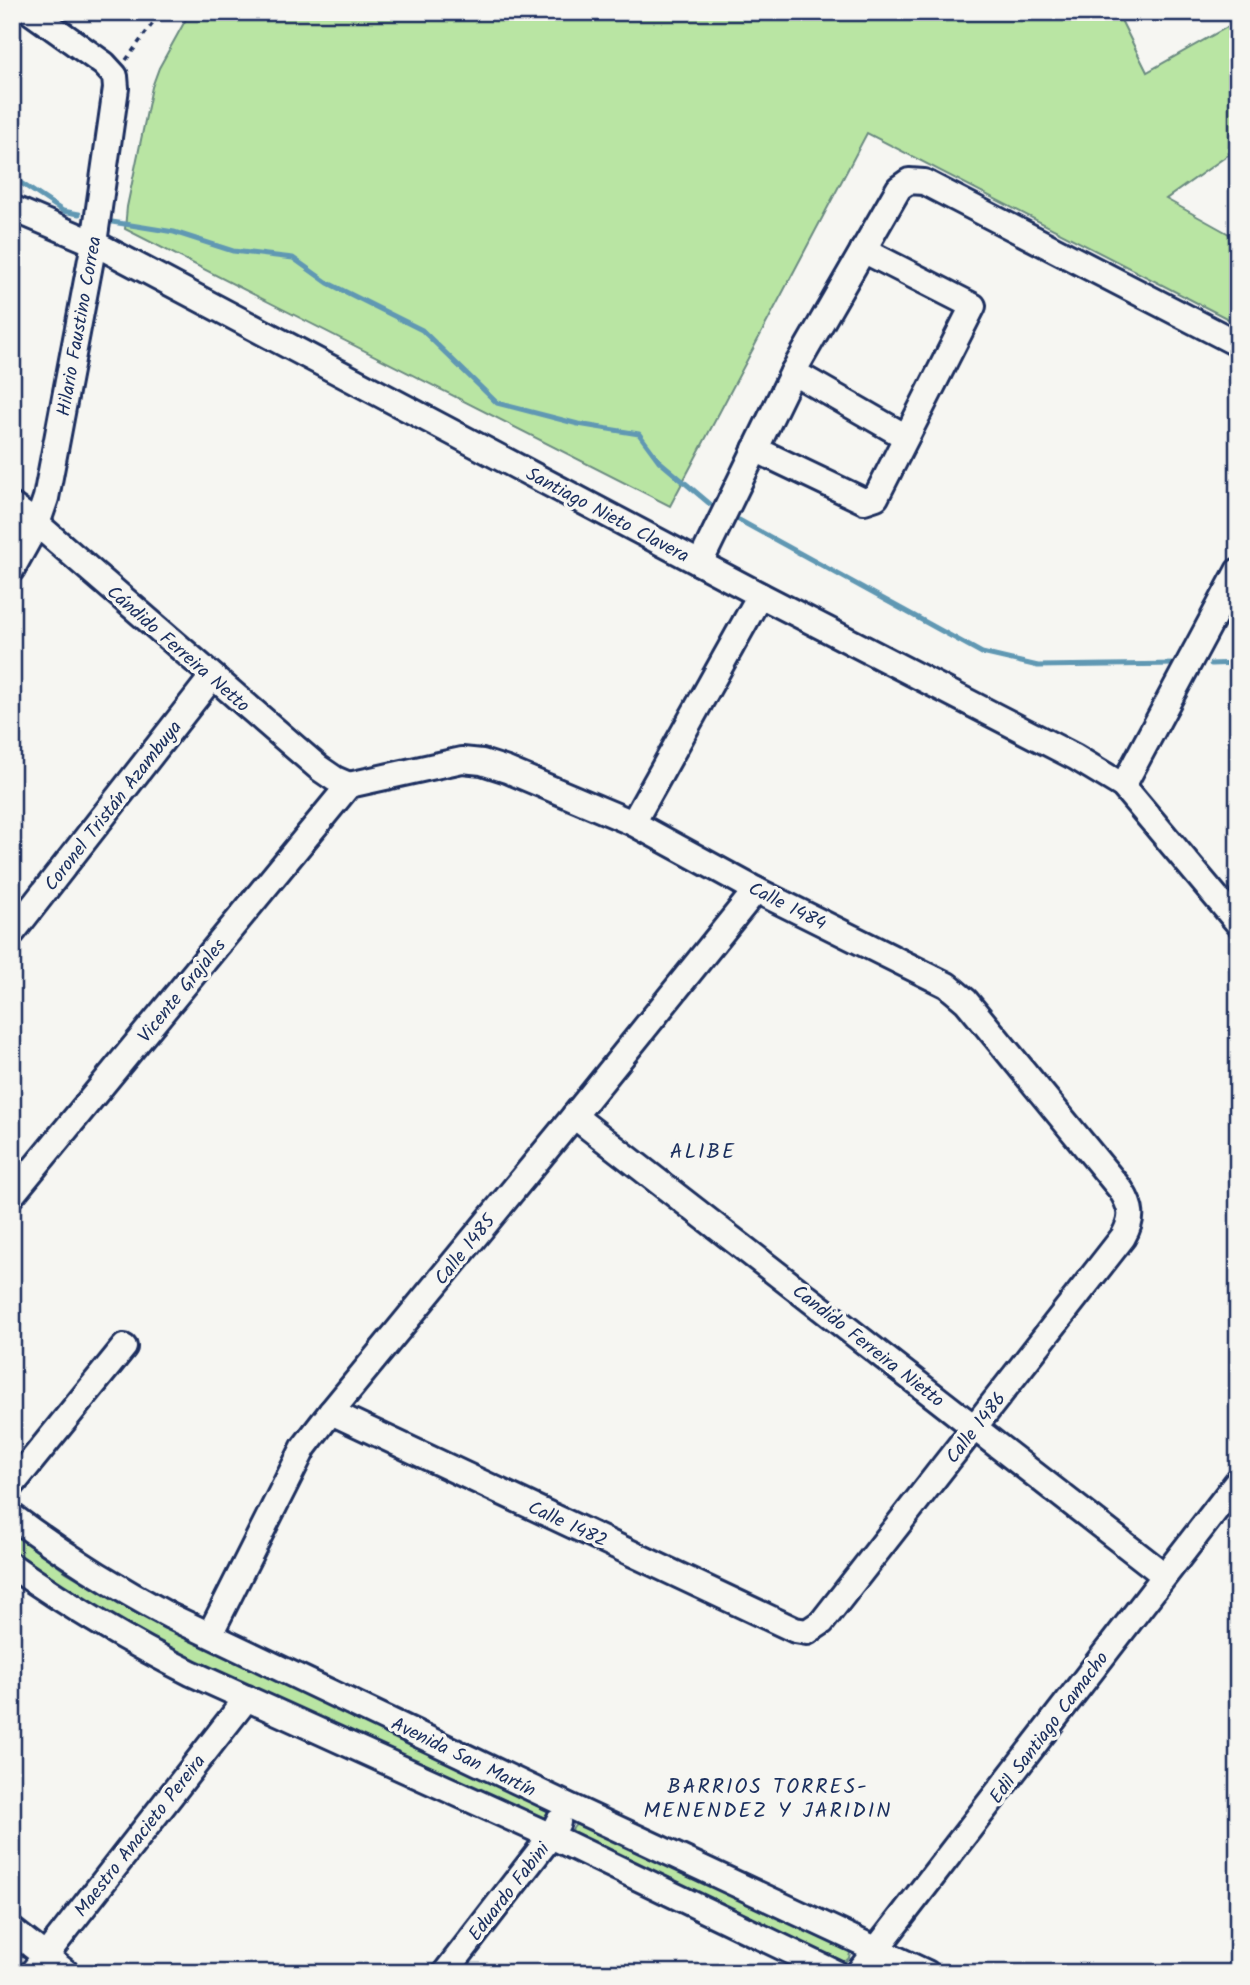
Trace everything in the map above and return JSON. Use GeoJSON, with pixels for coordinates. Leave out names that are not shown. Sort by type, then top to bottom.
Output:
{"type":"FeatureCollection","features":[{"type":"Feature","properties":{"kind":"street"},"geometry":{"type":"LineString","coordinates":[[31,12],[104,64],[115,76]]}},
{"type":"Feature","properties":{"kind":"street","name":"Hilario Faustino Correa"},"geometry":{"type":"LineString","coordinates":[[12,569],[37,524],[47,498],[94,243],[116,88],[115,76]]}},
{"type":"Feature","properties":{"kind":"street"},"geometry":{"type":"LineString","coordinates":[[700,563],[793,372],[899,188],[909,181],[924,182],[1238,344]]}},
{"type":"Feature","properties":{"kind":"street","name":"Santiago Nieto Clavera"},"geometry":{"type":"LineString","coordinates":[[12,208],[94,243],[760,595],[1075,757],[1122,786],[1238,923]]}},
{"type":"Feature","properties":{"kind":"street"},"geometry":{"type":"LineString","coordinates":[[755,449],[864,501],[876,497],[973,306],[863,250]]}},
{"type":"Feature","properties":{"kind":"street"},"geometry":{"type":"LineString","coordinates":[[793,372],[906,437]]}},
{"type":"Feature","properties":{"kind":"street","name":"Cándido Ferreira Netto"},"geometry":{"type":"LineString","coordinates":[[12,506],[37,524],[319,768],[349,785]]}},
{"type":"Feature","properties":{"kind":"street"},"geometry":{"type":"LineString","coordinates":[[1122,786],[1238,571]]}},
{"type":"Feature","properties":{"kind":"street"},"geometry":{"type":"LineString","coordinates":[[633,823],[760,595]]}},
{"type":"Feature","properties":{"kind":"street","name":"Coronel Tristán Azambuya"},"geometry":{"type":"LineString","coordinates":[[12,933],[212,677]]}},
{"type":"Feature","properties":{"kind":"street","name":"Calle 1484"},"geometry":{"type":"LineString","coordinates":[[349,785],[462,761],[482,762],[506,770],[633,823],[755,890],[947,985],[966,1001],[1121,1190],[1131,1214]]}},
{"type":"Feature","properties":{"kind":"street","name":"Vicente Grajales"},"geometry":{"type":"LineString","coordinates":[[12,1195],[349,785]]}},
{"type":"Feature","properties":{"kind":"street","name":"Calle 1485"},"geometry":{"type":"LineString","coordinates":[[210,1634],[304,1447],[755,890]]}},
{"type":"Feature","properties":{"kind":"street","name":"Candido Ferreira Nietto"},"geometry":{"type":"LineString","coordinates":[[574,1115],[1164,1575]]}},
{"type":"Feature","properties":{"kind":"street","name":"Calle 1486"},"geometry":{"type":"LineString","coordinates":[[807,1632],[821,1622],[975,1428],[1123,1237],[1130,1225],[1131,1214]]}},
{"type":"Feature","properties":{"kind":"street"},"geometry":{"type":"LineString","coordinates":[[12,1485],[124,1347]]}},
{"type":"Feature","properties":{"kind":"street","name":"Calle 1482"},"geometry":{"type":"LineString","coordinates":[[331,1412],[795,1630],[807,1632]]}},
{"type":"Feature","properties":{"kind":"street","name":"Edil Santiago Camacho"},"geometry":{"type":"LineString","coordinates":[[858,1973],[1238,1480]]}},
{"type":"Feature","properties":{"kind":"street","name":"Avenida San Martín"},"geometry":{"type":"LineString","coordinates":[[12,1516],[109,1584],[170,1616],[927,1973]]}},
{"type":"Feature","properties":{"kind":"street","name":"Avenida San Martín"},"geometry":{"type":"LineString","coordinates":[[12,1566],[90,1618],[155,1655],[551,1836],[836,1973]]}},
{"type":"Feature","properties":{"kind":"street","name":"Maestro Anacieto Pereira"},"geometry":{"type":"LineString","coordinates":[[39,1964],[247,1698]]}},
{"type":"Feature","properties":{"kind":"street","name":"Eduardo Fabini"},"geometry":{"type":"LineString","coordinates":[[445,1973],[551,1836],[567,1805]]}},
{"type":"Feature","properties":{"kind":"street"},"geometry":{"type":"LineString","coordinates":[[12,1930],[39,1964],[67,1973]]}},
{"type":"Feature","properties":{"kind":"path"},"geometry":{"type":"LineString","coordinates":[[115,76],[161,12]]}},
{"type":"Feature","properties":{"kind":"green space"},"geometry":{"type":"Polygon","coordinates":[[[190,12],[1117,12],[1147,72],[1238,21],[1238,148],[1166,199],[1238,239],[1238,324],[867,133],[670,506],[125,229],[127,207],[152,87],[159,68],[190,12]]]}},
{"type":"Feature","properties":{"kind":"green space"},"geometry":{"type":"Polygon","coordinates":[[[12,1533],[66,1572],[164,1627],[547,1806],[547,1816],[543,1820],[196,1663],[93,1607],[12,1552],[12,1533]]]}},
{"type":"Feature","properties":{"kind":"green space"},"geometry":{"type":"Polygon","coordinates":[[[583,1823],[847,1948],[849,1958],[840,1963],[571,1834],[575,1826],[583,1823]]]}},
{"type":"Feature","properties":{"kind":"waterway"},"geometry":{"type":"LineString","coordinates":[[12,177],[63,211],[79,214]]}},
{"type":"Feature","properties":{"kind":"waterway"},"geometry":{"type":"LineString","coordinates":[[106,221],[174,232],[233,251],[293,258],[328,283],[422,330],[497,403],[578,424],[639,434],[659,461],[710,504]]}},
{"type":"Feature","properties":{"kind":"waterway"},"geometry":{"type":"LineString","coordinates":[[739,520],[982,653],[1038,666],[1178,664]]}},
{"type":"Feature","properties":{"kind":"waterway"},"geometry":{"type":"LineString","coordinates":[[1211,664],[1238,663]]}},
{"type":"Feature","properties":{"kind":"district","name":"ALIBE"},"geometry":{"type":"Point","coordinates":[703,1151]}},
{"type":"Feature","properties":{"kind":"district","name":"BARRIOS TORRES- MENENDEZ Y JARIDIN"},"geometry":{"type":"Point","coordinates":[768,1798]}}]}
